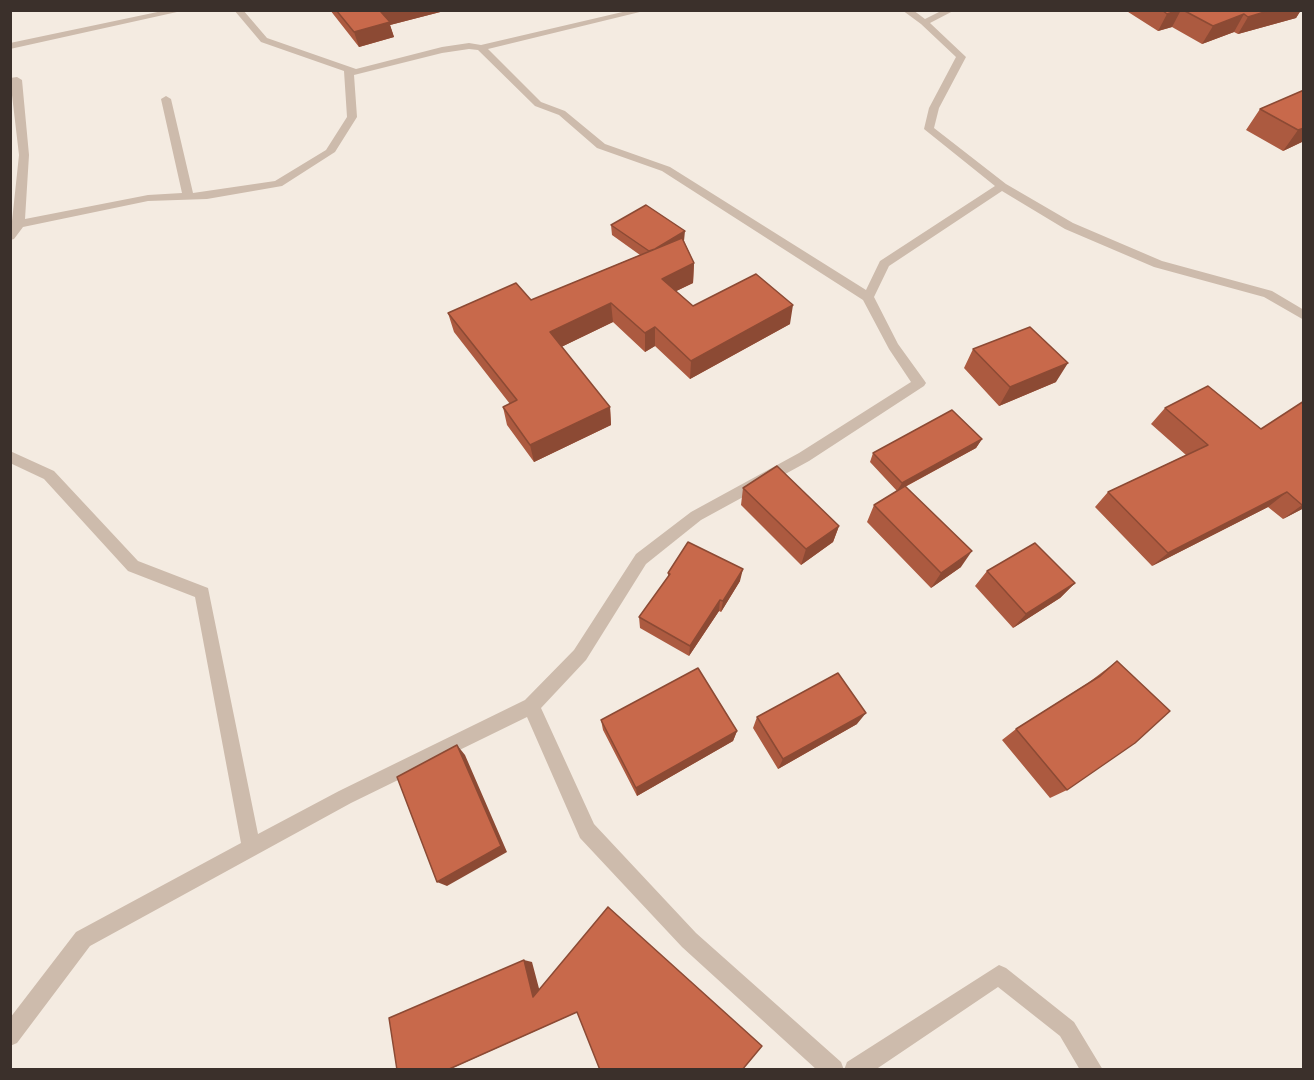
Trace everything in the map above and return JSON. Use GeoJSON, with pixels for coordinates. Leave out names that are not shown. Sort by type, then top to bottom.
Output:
{"type":"FeatureCollection","features":[{"type":"Feature","properties":{"kind":"street"},"geometry":{"type":"LineString","coordinates":[[10,46],[182,10]]}},
{"type":"Feature","properties":{"kind":"street"},"geometry":{"type":"LineString","coordinates":[[238,10],[264,40],[355,72],[442,50],[469,46],[481,48],[644,10]]}},
{"type":"Feature","properties":{"kind":"street"},"geometry":{"type":"LineString","coordinates":[[906,10],[924,22],[961,57],[934,108],[929,129],[1002,186],[1069,226],[1158,264],[1268,294],[1304,316]]}},
{"type":"Feature","properties":{"kind":"street"},"geometry":{"type":"LineString","coordinates":[[924,22],[951,10]]}},
{"type":"Feature","properties":{"kind":"street"},"geometry":{"type":"LineString","coordinates":[[10,1036],[83,939],[345,797],[531,705],[580,655],[641,559],[696,516],[804,458],[919,383],[893,346],[868,297],[666,169],[601,146],[562,113],[538,104],[481,48]]}},
{"type":"Feature","properties":{"kind":"street"},"geometry":{"type":"LineString","coordinates":[[19,224],[148,198],[207,196],[278,184],[330,152],[352,117],[349,69]]}},
{"type":"Feature","properties":{"kind":"street"},"geometry":{"type":"LineString","coordinates":[[10,81],[17,80],[24,154],[19,224],[10,236]]}},
{"type":"Feature","properties":{"kind":"street"},"geometry":{"type":"LineString","coordinates":[[166,99],[188,196]]}},
{"type":"Feature","properties":{"kind":"street"},"geometry":{"type":"LineString","coordinates":[[868,297],[884,264],[1002,186]]}},
{"type":"Feature","properties":{"kind":"street"},"geometry":{"type":"LineString","coordinates":[[10,456],[49,475],[133,566],[202,593],[251,847]]}},
{"type":"Feature","properties":{"kind":"street"},"geometry":{"type":"LineString","coordinates":[[531,705],[587,831],[689,940],[833,1070]]}},
{"type":"Feature","properties":{"kind":"street"},"geometry":{"type":"LineString","coordinates":[[855,1070],[999,975],[1067,1029],[1092,1070]]}},
{"type":"Feature","properties":{"kind":"building"},"geometry":{"type":"Polygon","coordinates":[[[336,10],[386,10],[381,12],[390,22],[354,32],[336,10]]]}},
{"type":"Feature","properties":{"kind":"building"},"geometry":{"type":"Polygon","coordinates":[[[1162,10],[1179,10],[1167,14],[1162,10]]]}},
{"type":"Feature","properties":{"kind":"building"},"geometry":{"type":"Polygon","coordinates":[[[1183,10],[1271,10],[1248,17],[1244,14],[1213,26],[1183,10]]]}},
{"type":"Feature","properties":{"kind":"building"},"geometry":{"type":"Polygon","coordinates":[[[1304,90],[1304,128],[1298,130],[1260,109],[1304,90]]]}},
{"type":"Feature","properties":{"kind":"building"},"geometry":{"type":"Polygon","coordinates":[[[646,205],[685,231],[649,251],[611,225],[646,205]]]}},
{"type":"Feature","properties":{"kind":"building"},"geometry":{"type":"Polygon","coordinates":[[[682,238],[694,263],[662,279],[693,306],[756,274],[793,305],[691,361],[655,327],[645,333],[611,303],[550,332],[610,407],[530,445],[503,407],[517,400],[448,313],[516,283],[531,300],[682,238]]]}},
{"type":"Feature","properties":{"kind":"building"},"geometry":{"type":"Polygon","coordinates":[[[1030,327],[1068,363],[1010,387],[973,349],[1030,327]]]}},
{"type":"Feature","properties":{"kind":"building"},"geometry":{"type":"Polygon","coordinates":[[[1208,386],[1261,429],[1304,401],[1304,504],[1302,505],[1287,492],[1168,553],[1108,492],[1208,445],[1165,408],[1208,386]]]}},
{"type":"Feature","properties":{"kind":"building"},"geometry":{"type":"Polygon","coordinates":[[[952,410],[982,439],[902,483],[873,453],[952,410]]]}},
{"type":"Feature","properties":{"kind":"building"},"geometry":{"type":"Polygon","coordinates":[[[777,466],[839,526],[806,549],[743,488],[777,466]]]}},
{"type":"Feature","properties":{"kind":"building"},"geometry":{"type":"Polygon","coordinates":[[[905,486],[972,551],[941,573],[874,505],[905,486]]]}},
{"type":"Feature","properties":{"kind":"building"},"geometry":{"type":"Polygon","coordinates":[[[688,542],[743,569],[690,646],[639,617],[670,574],[668,573],[688,542]]]}},
{"type":"Feature","properties":{"kind":"building"},"geometry":{"type":"Polygon","coordinates":[[[1035,543],[1075,583],[1026,614],[987,571],[1035,543]]]}},
{"type":"Feature","properties":{"kind":"building"},"geometry":{"type":"Polygon","coordinates":[[[1117,661],[1170,711],[1135,743],[1067,790],[1016,729],[1100,676],[1117,661]]]}},
{"type":"Feature","properties":{"kind":"building"},"geometry":{"type":"Polygon","coordinates":[[[698,668],[737,731],[636,788],[601,720],[698,668]]]}},
{"type":"Feature","properties":{"kind":"building"},"geometry":{"type":"Polygon","coordinates":[[[838,673],[866,713],[783,759],[757,717],[838,673]]]}},
{"type":"Feature","properties":{"kind":"building"},"geometry":{"type":"Polygon","coordinates":[[[457,745],[501,846],[437,882],[397,777],[457,745]]]}},
{"type":"Feature","properties":{"kind":"building"},"geometry":{"type":"Polygon","coordinates":[[[608,907],[762,1046],[742,1070],[600,1070],[577,1012],[447,1070],[397,1070],[389,1018],[524,960],[533,997],[608,907]]]}}]}
